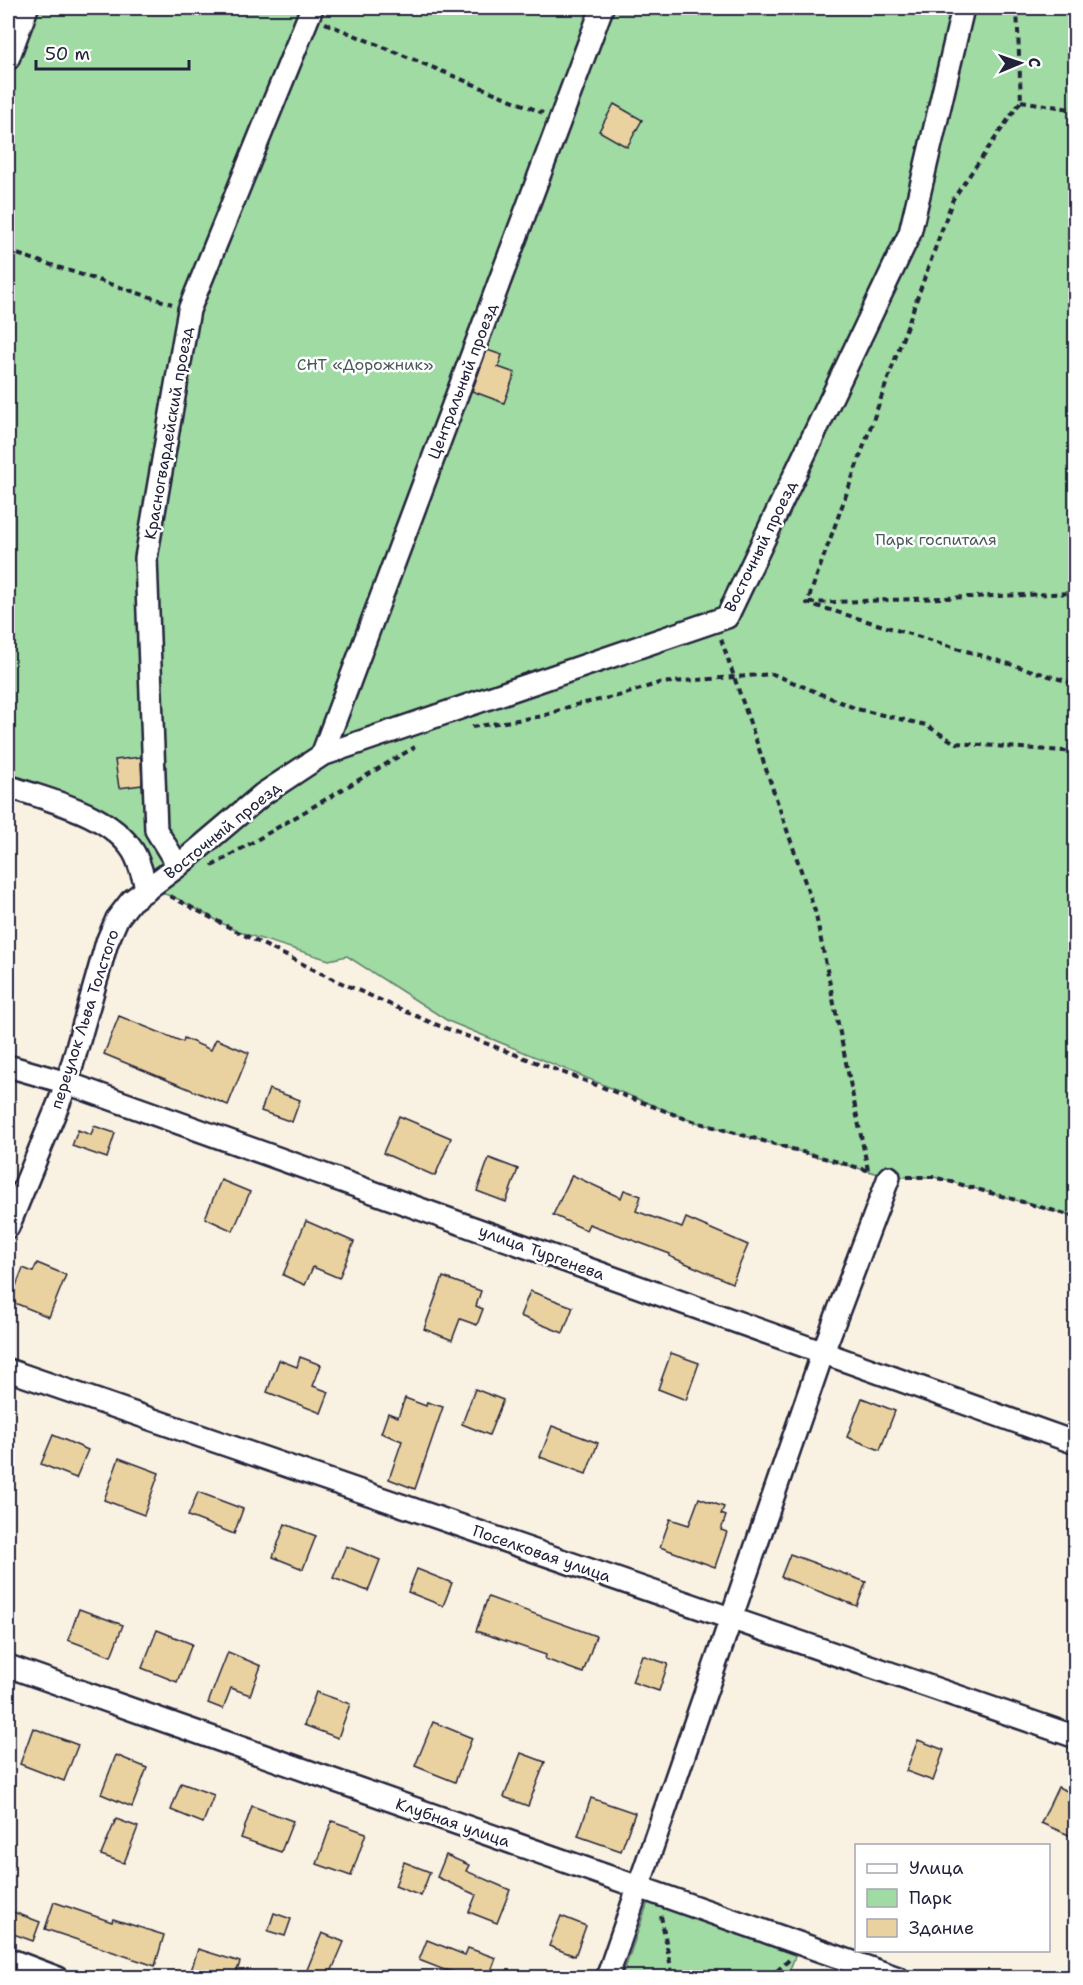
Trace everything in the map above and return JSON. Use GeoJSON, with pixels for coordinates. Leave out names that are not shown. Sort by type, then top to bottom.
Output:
{"type":"FeatureCollection","features":[{"type":"Feature","properties":{"kind":"street"},"geometry":{"type":"LineString","coordinates":[[8,59],[27,8]]}},
{"type":"Feature","properties":{"kind":"street","name":"Центральный проезд"},"geometry":{"type":"LineString","coordinates":[[322,755],[602,8]]}},
{"type":"Feature","properties":{"kind":"street","name":"Восточный проезд"},"geometry":{"type":"LineString","coordinates":[[148,889],[263,794],[322,755],[727,617],[910,234],[963,8]]}},
{"type":"Feature","properties":{"kind":"street","name":"Красногвардейский проезд"},"geometry":{"type":"LineString","coordinates":[[178,866],[156,830],[146,558],[189,310],[310,12]]}},
{"type":"Feature","properties":{"kind":"street"},"geometry":{"type":"LineString","coordinates":[[8,786],[82,812],[113,828],[125,839],[135,854],[148,889]]}},
{"type":"Feature","properties":{"kind":"street","name":"переулок Льва Толстого"},"geometry":{"type":"LineString","coordinates":[[8,1227],[67,1083],[117,919],[131,901],[148,889]]}},
{"type":"Feature","properties":{"kind":"street","name":"улица Тургенева"},"geometry":{"type":"LineString","coordinates":[[8,1066],[67,1083],[1076,1443]]}},
{"type":"Feature","properties":{"kind":"street"},"geometry":{"type":"LineString","coordinates":[[607,1977],[648,1890],[731,1618],[823,1352],[889,1177]]}},
{"type":"Feature","properties":{"kind":"street","name":"Поселковая улица"},"geometry":{"type":"LineString","coordinates":[[8,1370],[1076,1737]]}},
{"type":"Feature","properties":{"kind":"street","name":"Клубная улица"},"geometry":{"type":"LineString","coordinates":[[8,1666],[898,1977]]}},
{"type":"Feature","properties":{"kind":"street"},"geometry":{"type":"LineString","coordinates":[[8,1959],[58,1977]]}},
{"type":"Feature","properties":{"kind":"path"},"geometry":{"type":"LineString","coordinates":[[807,603],[953,199],[1020,101],[1017,8]]}},
{"type":"Feature","properties":{"kind":"path"},"geometry":{"type":"LineString","coordinates":[[310,12],[560,120]]}},
{"type":"Feature","properties":{"kind":"path"},"geometry":{"type":"LineString","coordinates":[[1020,101],[1076,110]]}},
{"type":"Feature","properties":{"kind":"path"},"geometry":{"type":"LineString","coordinates":[[8,251],[189,310]]}},
{"type":"Feature","properties":{"kind":"path"},"geometry":{"type":"LineString","coordinates":[[807,603],[1076,593]]}},
{"type":"Feature","properties":{"kind":"path"},"geometry":{"type":"LineString","coordinates":[[807,603],[1076,684]]}},
{"type":"Feature","properties":{"kind":"path"},"geometry":{"type":"LineString","coordinates":[[715,621],[815,911],[868,1170]]}},
{"type":"Feature","properties":{"kind":"path"},"geometry":{"type":"LineString","coordinates":[[461,729],[543,716],[571,706],[622,695],[659,683],[773,674],[857,709],[926,725],[955,743],[1076,752]]}},
{"type":"Feature","properties":{"kind":"path"},"geometry":{"type":"LineString","coordinates":[[209,868],[418,745]]}},
{"type":"Feature","properties":{"kind":"path"},"geometry":{"type":"LineString","coordinates":[[148,889],[178,899],[236,931],[335,980],[432,1023],[689,1120],[889,1177],[934,1177],[1076,1217]]}},
{"type":"Feature","properties":{"kind":"path"},"geometry":{"type":"LineString","coordinates":[[648,1890],[673,1977]]}},
{"type":"Feature","properties":{"kind":"green space"},"geometry":{"type":"Polygon","coordinates":[[[8,8],[1075,8],[1075,1217],[934,1177],[889,1177],[689,1120],[448,1021],[347,956],[329,960],[236,931],[178,899],[149,888],[125,839],[8,786],[8,8]]]}},
{"type":"Feature","properties":{"kind":"green space"},"geometry":{"type":"Polygon","coordinates":[[[648,1902],[796,1954],[787,1977],[622,1977],[648,1902]]]}},
{"type":"Feature","properties":{"kind":"building"},"geometry":{"type":"Polygon","coordinates":[[[614,104],[642,120],[627,147],[599,131],[614,104]]]}},
{"type":"Feature","properties":{"kind":"building"},"geometry":{"type":"Polygon","coordinates":[[[487,350],[502,355],[498,367],[515,373],[504,403],[472,391],[487,350]]]}},
{"type":"Feature","properties":{"kind":"building"},"geometry":{"type":"Polygon","coordinates":[[[141,757],[142,785],[119,788],[115,760],[141,757]]]}},
{"type":"Feature","properties":{"kind":"building"},"geometry":{"type":"Polygon","coordinates":[[[119,1016],[183,1042],[184,1038],[211,1050],[216,1039],[249,1053],[228,1105],[104,1054],[119,1016]]]}},
{"type":"Feature","properties":{"kind":"building"},"geometry":{"type":"Polygon","coordinates":[[[269,1089],[300,1100],[292,1122],[261,1111],[269,1089]]]}},
{"type":"Feature","properties":{"kind":"building"},"geometry":{"type":"Polygon","coordinates":[[[399,1116],[451,1138],[435,1176],[383,1153],[399,1116]]]}},
{"type":"Feature","properties":{"kind":"building"},"geometry":{"type":"Polygon","coordinates":[[[94,1126],[115,1133],[107,1158],[72,1146],[78,1130],[91,1135],[94,1126]]]}},
{"type":"Feature","properties":{"kind":"building"},"geometry":{"type":"Polygon","coordinates":[[[489,1158],[518,1169],[506,1202],[477,1191],[489,1158]]]}},
{"type":"Feature","properties":{"kind":"building"},"geometry":{"type":"Polygon","coordinates":[[[572,1175],[621,1198],[624,1190],[641,1196],[636,1211],[682,1228],[686,1218],[748,1245],[732,1283],[669,1256],[670,1254],[589,1224],[586,1230],[553,1215],[572,1175]]]}},
{"type":"Feature","properties":{"kind":"building"},"geometry":{"type":"Polygon","coordinates":[[[221,1180],[250,1192],[233,1231],[205,1218],[221,1180]]]}},
{"type":"Feature","properties":{"kind":"building"},"geometry":{"type":"Polygon","coordinates":[[[306,1221],[354,1242],[339,1278],[313,1267],[305,1285],[283,1275],[306,1221]]]}},
{"type":"Feature","properties":{"kind":"building"},"geometry":{"type":"Polygon","coordinates":[[[37,1263],[66,1275],[49,1317],[10,1301],[23,1268],[33,1272],[37,1263]]]}},
{"type":"Feature","properties":{"kind":"building"},"geometry":{"type":"Polygon","coordinates":[[[443,1277],[481,1291],[476,1306],[483,1309],[477,1325],[460,1319],[452,1340],[424,1329],[443,1277]]]}},
{"type":"Feature","properties":{"kind":"building"},"geometry":{"type":"Polygon","coordinates":[[[530,1291],[573,1307],[563,1333],[520,1316],[530,1291]]]}},
{"type":"Feature","properties":{"kind":"building"},"geometry":{"type":"Polygon","coordinates":[[[671,1353],[699,1363],[686,1400],[658,1389],[671,1353]]]}},
{"type":"Feature","properties":{"kind":"building"},"geometry":{"type":"Polygon","coordinates":[[[300,1357],[321,1365],[313,1386],[329,1392],[321,1413],[267,1392],[279,1360],[297,1367],[300,1357]]]}},
{"type":"Feature","properties":{"kind":"building"},"geometry":{"type":"Polygon","coordinates":[[[475,1389],[503,1400],[489,1435],[462,1424],[475,1389]]]}},
{"type":"Feature","properties":{"kind":"building"},"geometry":{"type":"Polygon","coordinates":[[[405,1398],[426,1406],[427,1402],[443,1407],[415,1489],[389,1479],[402,1441],[381,1433],[388,1413],[398,1417],[405,1398]]]}},
{"type":"Feature","properties":{"kind":"building"},"geometry":{"type":"Polygon","coordinates":[[[862,1398],[895,1411],[880,1450],[847,1437],[862,1398]]]}},
{"type":"Feature","properties":{"kind":"building"},"geometry":{"type":"Polygon","coordinates":[[[552,1426],[598,1443],[586,1474],[540,1457],[552,1426]]]}},
{"type":"Feature","properties":{"kind":"building"},"geometry":{"type":"Polygon","coordinates":[[[53,1435],[88,1450],[76,1478],[41,1464],[53,1435]]]}},
{"type":"Feature","properties":{"kind":"building"},"geometry":{"type":"Polygon","coordinates":[[[119,1458],[159,1473],[144,1515],[104,1500],[119,1458]]]}},
{"type":"Feature","properties":{"kind":"building"},"geometry":{"type":"Polygon","coordinates":[[[198,1492],[243,1509],[234,1534],[188,1516],[198,1492]]]}},
{"type":"Feature","properties":{"kind":"building"},"geometry":{"type":"Polygon","coordinates":[[[699,1498],[724,1507],[721,1514],[726,1516],[721,1530],[727,1532],[715,1567],[660,1547],[670,1519],[689,1525],[699,1498]]]}},
{"type":"Feature","properties":{"kind":"building"},"geometry":{"type":"Polygon","coordinates":[[[285,1524],[316,1536],[303,1569],[273,1557],[285,1524]]]}},
{"type":"Feature","properties":{"kind":"building"},"geometry":{"type":"Polygon","coordinates":[[[346,1546],[380,1560],[368,1591],[333,1578],[346,1546]]]}},
{"type":"Feature","properties":{"kind":"building"},"geometry":{"type":"Polygon","coordinates":[[[790,1554],[866,1582],[857,1606],[781,1577],[790,1554]]]}},
{"type":"Feature","properties":{"kind":"building"},"geometry":{"type":"Polygon","coordinates":[[[417,1569],[452,1583],[443,1606],[408,1592],[417,1569]]]}},
{"type":"Feature","properties":{"kind":"building"},"geometry":{"type":"Polygon","coordinates":[[[488,1597],[596,1636],[583,1673],[545,1659],[546,1655],[476,1631],[488,1597]]]}},
{"type":"Feature","properties":{"kind":"building"},"geometry":{"type":"Polygon","coordinates":[[[79,1609],[123,1625],[111,1656],[68,1640],[79,1609]]]}},
{"type":"Feature","properties":{"kind":"building"},"geometry":{"type":"Polygon","coordinates":[[[157,1630],[192,1644],[177,1682],[142,1668],[157,1630]]]}},
{"type":"Feature","properties":{"kind":"building"},"geometry":{"type":"Polygon","coordinates":[[[228,1652],[261,1666],[250,1695],[231,1688],[223,1709],[208,1703],[228,1652]]]}},
{"type":"Feature","properties":{"kind":"building"},"geometry":{"type":"Polygon","coordinates":[[[642,1655],[668,1664],[659,1691],[632,1682],[642,1655]]]}},
{"type":"Feature","properties":{"kind":"building"},"geometry":{"type":"Polygon","coordinates":[[[316,1692],[350,1704],[338,1738],[304,1725],[316,1692]]]}},
{"type":"Feature","properties":{"kind":"building"},"geometry":{"type":"Polygon","coordinates":[[[433,1722],[472,1738],[455,1782],[415,1766],[433,1722]]]}},
{"type":"Feature","properties":{"kind":"building"},"geometry":{"type":"Polygon","coordinates":[[[33,1728],[78,1745],[64,1781],[20,1764],[33,1728]]]}},
{"type":"Feature","properties":{"kind":"building"},"geometry":{"type":"Polygon","coordinates":[[[918,1740],[944,1750],[933,1781],[906,1771],[918,1740]]]}},
{"type":"Feature","properties":{"kind":"building"},"geometry":{"type":"Polygon","coordinates":[[[521,1753],[545,1762],[528,1806],[504,1797],[521,1753]]]}},
{"type":"Feature","properties":{"kind":"building"},"geometry":{"type":"Polygon","coordinates":[[[116,1755],[147,1768],[132,1807],[101,1794],[116,1755]]]}},
{"type":"Feature","properties":{"kind":"building"},"geometry":{"type":"Polygon","coordinates":[[[181,1783],[214,1795],[203,1823],[171,1810],[181,1783]]]}},
{"type":"Feature","properties":{"kind":"building"},"geometry":{"type":"Polygon","coordinates":[[[1058,1787],[1076,1795],[1076,1838],[1041,1823],[1058,1787]]]}},
{"type":"Feature","properties":{"kind":"building"},"geometry":{"type":"Polygon","coordinates":[[[591,1798],[635,1813],[621,1851],[578,1836],[591,1798]]]}},
{"type":"Feature","properties":{"kind":"building"},"geometry":{"type":"Polygon","coordinates":[[[252,1806],[293,1821],[281,1852],[241,1838],[252,1806]]]}},
{"type":"Feature","properties":{"kind":"building"},"geometry":{"type":"Polygon","coordinates":[[[116,1819],[138,1827],[124,1863],[101,1855],[116,1819]]]}},
{"type":"Feature","properties":{"kind":"building"},"geometry":{"type":"Polygon","coordinates":[[[332,1821],[366,1833],[351,1876],[317,1864],[332,1821]]]}},
{"type":"Feature","properties":{"kind":"building"},"geometry":{"type":"Polygon","coordinates":[[[446,1855],[469,1865],[466,1871],[510,1890],[497,1923],[469,1912],[476,1895],[437,1877],[446,1855]]]}},
{"type":"Feature","properties":{"kind":"building"},"geometry":{"type":"Polygon","coordinates":[[[404,1862],[430,1872],[421,1896],[395,1886],[404,1862]]]}},
{"type":"Feature","properties":{"kind":"building"},"geometry":{"type":"Polygon","coordinates":[[[54,1902],[112,1922],[113,1919],[164,1935],[155,1966],[45,1929],[54,1902]]]}},
{"type":"Feature","properties":{"kind":"building"},"geometry":{"type":"Polygon","coordinates":[[[8,1910],[40,1922],[33,1941],[8,1932],[8,1910]]]}},
{"type":"Feature","properties":{"kind":"building"},"geometry":{"type":"Polygon","coordinates":[[[274,1913],[291,1919],[285,1936],[268,1931],[274,1913]]]}},
{"type":"Feature","properties":{"kind":"building"},"geometry":{"type":"Polygon","coordinates":[[[561,1916],[586,1926],[575,1956],[549,1946],[561,1916]]]}},
{"type":"Feature","properties":{"kind":"building"},"geometry":{"type":"Polygon","coordinates":[[[322,1933],[344,1942],[329,1977],[304,1977],[322,1933]]]}},
{"type":"Feature","properties":{"kind":"building"},"geometry":{"type":"Polygon","coordinates":[[[427,1940],[465,1955],[468,1948],[496,1958],[489,1977],[470,1977],[419,1960],[427,1940]]]}},
{"type":"Feature","properties":{"kind":"building"},"geometry":{"type":"Polygon","coordinates":[[[198,1949],[240,1962],[235,1977],[189,1977],[198,1949]]]}},
{"type":"Feature","properties":{"kind":"park label","name":"СНТ «Дорожник»"},"geometry":{"type":"Point","coordinates":[365,364]}},
{"type":"Feature","properties":{"kind":"park label","name":"Парк госпиталя"},"geometry":{"type":"Point","coordinates":[936,539]}}]}
